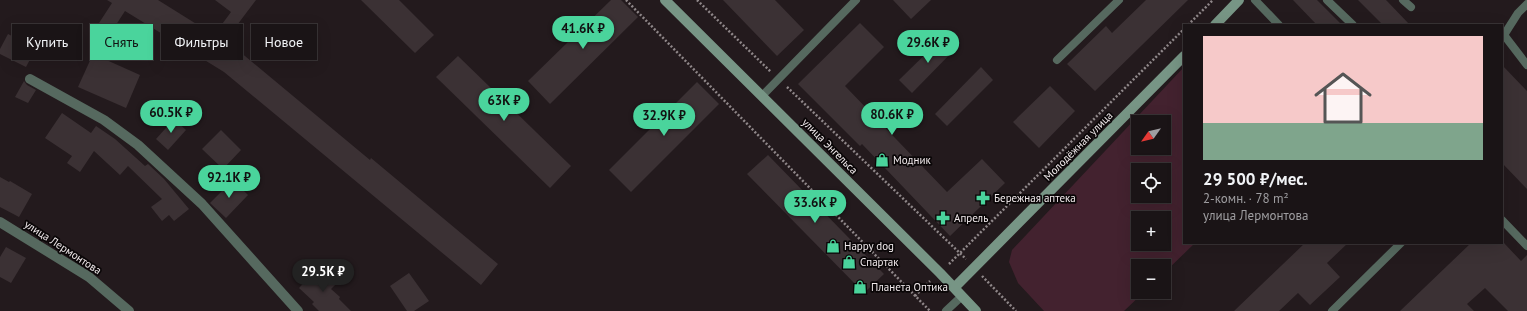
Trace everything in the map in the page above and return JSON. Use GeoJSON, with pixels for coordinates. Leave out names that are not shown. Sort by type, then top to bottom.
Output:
{"type":"FeatureCollection","features":[{"type":"Feature","properties":{"kind":"main road","name":"улица Энгельса"},"geometry":{"type":"LineString","coordinates":[[665,0],[940,272],[976,311]]}},
{"type":"Feature","properties":{"kind":"main road"},"geometry":{"type":"LineString","coordinates":[[1216,24],[1240,0]]}},
{"type":"Feature","properties":{"kind":"main road","name":"Молодёжная улица"},"geometry":{"type":"LineString","coordinates":[[955,288],[1183,57]]}},
{"type":"Feature","properties":{"kind":"street"},"geometry":{"type":"LineString","coordinates":[[30,78],[104,120],[138,145],[202,204],[298,311]]}},
{"type":"Feature","properties":{"kind":"street","name":"улица Лермонтова"},"geometry":{"type":"LineString","coordinates":[[0,222],[89,277],[129,311]]}},
{"type":"Feature","properties":{"kind":"lane"},"geometry":{"type":"LineString","coordinates":[[762,96],[856,0]]}},
{"type":"Feature","properties":{"kind":"lane"},"geometry":{"type":"LineString","coordinates":[[1057,60],[1119,0]]}},
{"type":"Feature","properties":{"kind":"lane"},"geometry":{"type":"LineString","coordinates":[[1255,0],[1278,24]]}},
{"type":"Feature","properties":{"kind":"lane"},"geometry":{"type":"LineString","coordinates":[[1327,0],[1352,24]]}},
{"type":"Feature","properties":{"kind":"lane"},"geometry":{"type":"LineString","coordinates":[[1403,0],[1411,7]]}},
{"type":"Feature","properties":{"kind":"lane"},"geometry":{"type":"LineString","coordinates":[[1527,4],[1518,13],[1504,35],[1527,65]]}},
{"type":"Feature","properties":{"kind":"lane"},"geometry":{"type":"LineString","coordinates":[[1503,221],[1527,246]]}},
{"type":"Feature","properties":{"kind":"lane"},"geometry":{"type":"LineString","coordinates":[[1332,311],[1400,244]]}},
{"type":"Feature","properties":{"kind":"lane"},"geometry":{"type":"LineString","coordinates":[[946,311],[962,296]]}},
{"type":"Feature","properties":{"kind":"path"},"geometry":{"type":"LineString","coordinates":[[626,0],[930,311]]}},
{"type":"Feature","properties":{"kind":"path"},"geometry":{"type":"LineString","coordinates":[[697,0],[960,253],[1016,311]]}},
{"type":"Feature","properties":{"kind":"path"},"geometry":{"type":"LineString","coordinates":[[1189,24],[1213,0]]}},
{"type":"Feature","properties":{"kind":"path"},"geometry":{"type":"LineString","coordinates":[[914,296],[960,253],[1183,30]]}},
{"type":"Feature","properties":{"kind":"shaded area"},"geometry":{"type":"Polygon","coordinates":[[[1183,68],[1183,244],[1194,244],[1171,266],[1171,259],[1131,259],[1131,299],[1137,299],[1124,311],[1044,311],[1018,283],[1009,262],[1012,250],[1131,123],[1131,155],[1171,155],[1171,115],[1139,115],[1183,68]]]}},
{"type":"Feature","properties":{"kind":"building"},"geometry":{"type":"Polygon","coordinates":[[[107,0],[158,0],[196,24],[161,24],[161,33],[153,28],[153,24],[146,24],[125,11],[117,24],[101,24],[99,23],[112,3],[107,0]]]}},
{"type":"Feature","properties":{"kind":"building"},"geometry":{"type":"Polygon","coordinates":[[[215,0],[256,0],[238,24],[222,24],[231,12],[215,0]]]}},
{"type":"Feature","properties":{"kind":"building"},"geometry":{"type":"Polygon","coordinates":[[[361,0],[399,0],[434,35],[415,53],[361,0]]]}},
{"type":"Feature","properties":{"kind":"building"},"geometry":{"type":"Polygon","coordinates":[[[611,0],[621,0],[638,17],[550,104],[528,81],[611,0]]]}},
{"type":"Feature","properties":{"kind":"building"},"geometry":{"type":"Polygon","coordinates":[[[723,0],[775,0],[804,30],[777,56],[723,0]]]}},
{"type":"Feature","properties":{"kind":"building"},"geometry":{"type":"Polygon","coordinates":[[[893,0],[931,0],[911,19],[893,0]]]}},
{"type":"Feature","properties":{"kind":"building"},"geometry":{"type":"Polygon","coordinates":[[[1146,0],[1188,0],[1095,91],[1067,64],[1106,26],[1112,33],[1146,0]]]}},
{"type":"Feature","properties":{"kind":"building"},"geometry":{"type":"Polygon","coordinates":[[[1293,0],[1317,0],[1341,24],[1316,24],[1293,0]]]}},
{"type":"Feature","properties":{"kind":"building"},"geometry":{"type":"Polygon","coordinates":[[[1358,0],[1386,0],[1409,24],[1382,24],[1358,0]]]}},
{"type":"Feature","properties":{"kind":"building"},"geometry":{"type":"Polygon","coordinates":[[[860,23],[884,47],[845,86],[947,192],[982,159],[1005,183],[950,236],[862,144],[860,146],[798,84],[860,23]]]}},
{"type":"Feature","properties":{"kind":"building"},"geometry":{"type":"Polygon","coordinates":[[[8,34],[12,36],[12,60],[0,54],[0,49],[8,34]]]}},
{"type":"Feature","properties":{"kind":"building"},"geometry":{"type":"Polygon","coordinates":[[[946,34],[958,46],[912,93],[899,80],[946,34]]]}},
{"type":"Feature","properties":{"kind":"building"},"geometry":{"type":"Polygon","coordinates":[[[243,54],[370,160],[371,158],[498,264],[481,285],[224,72],[205,60],[243,60],[243,54]]]}},
{"type":"Feature","properties":{"kind":"building"},"geometry":{"type":"Polygon","coordinates":[[[458,56],[571,166],[550,188],[436,77],[458,56]]]}},
{"type":"Feature","properties":{"kind":"building"},"geometry":{"type":"Polygon","coordinates":[[[12,60],[30,60],[26,67],[12,60]]]}},
{"type":"Feature","properties":{"kind":"building"},"geometry":{"type":"Polygon","coordinates":[[[90,60],[106,60],[140,75],[126,108],[78,87],[90,60]]]}},
{"type":"Feature","properties":{"kind":"building"},"geometry":{"type":"Polygon","coordinates":[[[1503,66],[1527,91],[1527,189],[1503,164],[1503,66]]]}},
{"type":"Feature","properties":{"kind":"building"},"geometry":{"type":"Polygon","coordinates":[[[981,67],[993,80],[947,126],[935,114],[981,67]]]}},
{"type":"Feature","properties":{"kind":"building"},"geometry":{"type":"Polygon","coordinates":[[[24,81],[27,85],[36,90],[28,103],[15,97],[24,81]]]}},
{"type":"Feature","properties":{"kind":"building"},"geometry":{"type":"Polygon","coordinates":[[[697,82],[719,104],[631,192],[609,170],[697,82]]]}},
{"type":"Feature","properties":{"kind":"building"},"geometry":{"type":"Polygon","coordinates":[[[1050,86],[1075,111],[1039,148],[1013,122],[1050,86]]]}},
{"type":"Feature","properties":{"kind":"building"},"geometry":{"type":"Polygon","coordinates":[[[62,113],[91,133],[96,126],[115,139],[145,166],[148,164],[164,179],[189,209],[174,221],[169,215],[162,221],[151,207],[162,199],[128,166],[120,175],[94,151],[80,172],[67,163],[72,156],[45,138],[62,113]]]}},
{"type":"Feature","properties":{"kind":"building"},"geometry":{"type":"Polygon","coordinates":[[[174,119],[186,130],[168,150],[156,139],[174,119]]]}},
{"type":"Feature","properties":{"kind":"building"},"geometry":{"type":"Polygon","coordinates":[[[221,130],[241,150],[223,169],[202,149],[221,130]]]}},
{"type":"Feature","properties":{"kind":"building"},"geometry":{"type":"Polygon","coordinates":[[[768,155],[884,274],[864,293],[747,174],[768,155]]]}},
{"type":"Feature","properties":{"kind":"building"},"geometry":{"type":"Polygon","coordinates":[[[0,177],[32,194],[19,217],[0,207],[0,177]]]}},
{"type":"Feature","properties":{"kind":"building"},"geometry":{"type":"Polygon","coordinates":[[[233,180],[248,195],[226,218],[210,203],[233,180]]]}},
{"type":"Feature","properties":{"kind":"building"},"geometry":{"type":"Polygon","coordinates":[[[1504,243],[1521,261],[1527,255],[1527,311],[1508,311],[1485,288],[1467,304],[1474,311],[1400,311],[1470,244],[1504,243]]]}},
{"type":"Feature","properties":{"kind":"building"},"geometry":{"type":"Polygon","coordinates":[[[1304,244],[1347,244],[1327,263],[1340,277],[1310,305],[1298,293],[1279,311],[1234,311],[1304,244]]]}},
{"type":"Feature","properties":{"kind":"building"},"geometry":{"type":"Polygon","coordinates":[[[6,247],[26,258],[11,283],[0,277],[0,257],[6,247]]]}},
{"type":"Feature","properties":{"kind":"building"},"geometry":{"type":"Polygon","coordinates":[[[319,267],[336,284],[331,289],[340,297],[339,299],[351,311],[319,311],[312,304],[314,302],[299,288],[319,267]]]}},
{"type":"Feature","properties":{"kind":"building"},"geometry":{"type":"Polygon","coordinates":[[[409,273],[429,301],[414,311],[407,311],[390,286],[409,273]]]}},
{"type":"Feature","properties":{"kind":"place","name":"Модник"},"geometry":{"type":"Point","coordinates":[882,160]}},
{"type":"Feature","properties":{"kind":"place","name":"Бережная аптека"},"geometry":{"type":"Point","coordinates":[983,198]}},
{"type":"Feature","properties":{"kind":"place","name":"Апрель"},"geometry":{"type":"Point","coordinates":[943,218]}},
{"type":"Feature","properties":{"kind":"place","name":"Happy dog"},"geometry":{"type":"Point","coordinates":[833,246]}},
{"type":"Feature","properties":{"kind":"place","name":"Спартак"},"geometry":{"type":"Point","coordinates":[849,262]}},
{"type":"Feature","properties":{"kind":"place","name":"Планета Оптика"},"geometry":{"type":"Point","coordinates":[860,287]}}]}
